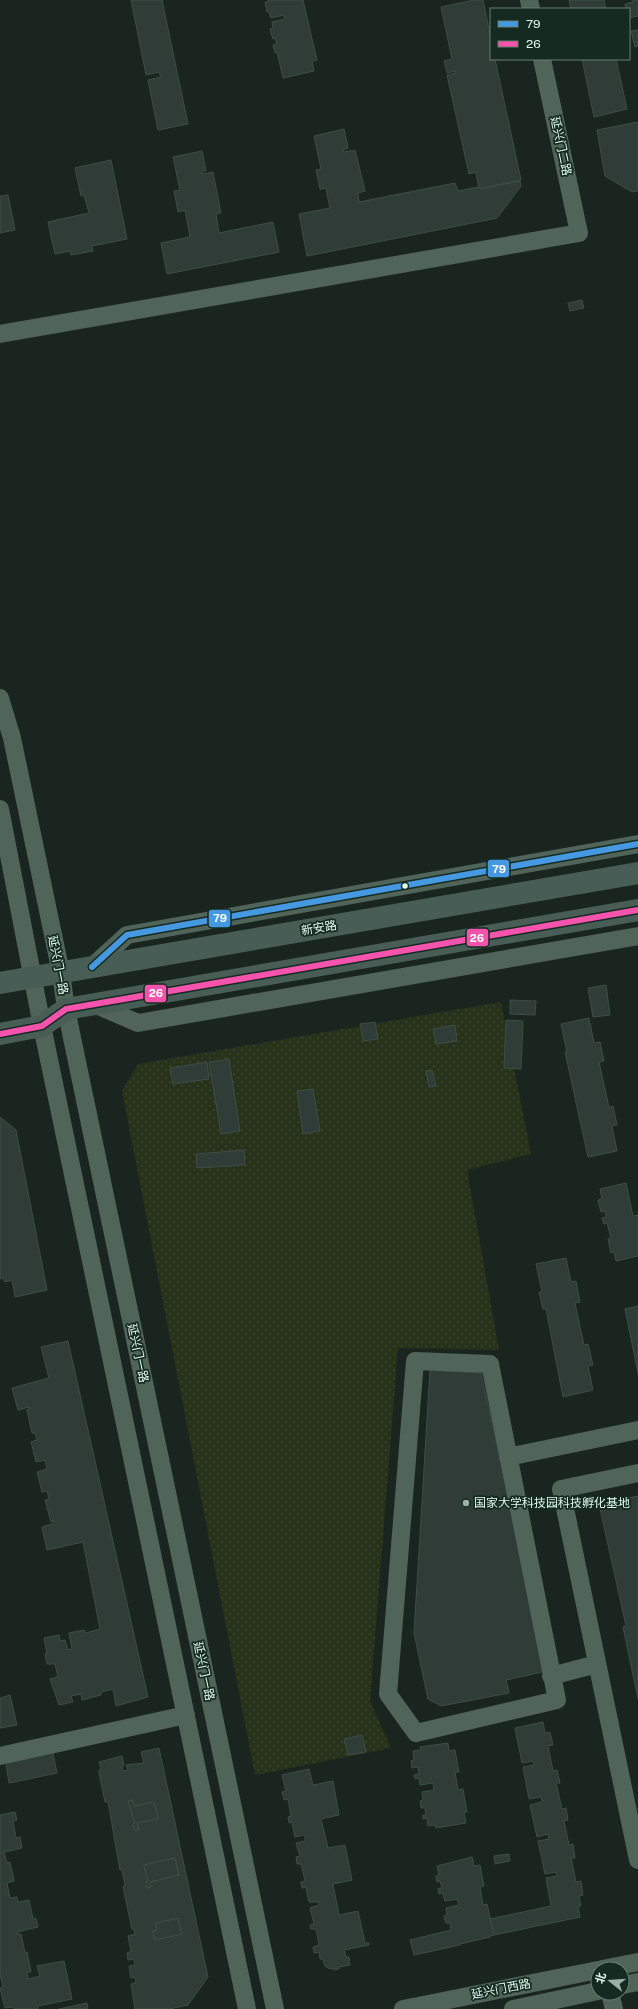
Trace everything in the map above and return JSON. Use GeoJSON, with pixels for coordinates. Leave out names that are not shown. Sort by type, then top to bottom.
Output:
{"type":"FeatureCollection","features":[{"type":"Feature","properties":{"kind":"main road","name":"新安路"},"geometry":{"type":"LineString","coordinates":[[0,983],[638,873]]}},
{"type":"Feature","properties":{"kind":"main road"},"geometry":{"type":"LineString","coordinates":[[0,1034],[42,1026],[66,1009],[638,910]]}},
{"type":"Feature","properties":{"kind":"street","name":"延兴门二路"},"geometry":{"type":"LineString","coordinates":[[0,334],[579,233],[542,60]]}},
{"type":"Feature","properties":{"kind":"street","name":"延兴门一路"},"geometry":{"type":"LineString","coordinates":[[0,698],[12,738],[61,973],[66,1009],[275,2009]]}},
{"type":"Feature","properties":{"kind":"street"},"geometry":{"type":"LineString","coordinates":[[0,809],[42,1026],[247,2009]]}},
{"type":"Feature","properties":{"kind":"street"},"geometry":{"type":"LineString","coordinates":[[92,967],[127,935],[638,844]]}},
{"type":"Feature","properties":{"kind":"street"},"geometry":{"type":"LineString","coordinates":[[94,1004],[138,1023],[638,936]]}},
{"type":"Feature","properties":{"kind":"street"},"geometry":{"type":"LineString","coordinates":[[415,1362],[490,1364],[508,1457],[557,1700],[416,1733],[388,1694],[415,1362]]}},
{"type":"Feature","properties":{"kind":"street"},"geometry":{"type":"LineString","coordinates":[[508,1457],[638,1430]]}},
{"type":"Feature","properties":{"kind":"street"},"geometry":{"type":"LineString","coordinates":[[638,1473],[561,1489],[638,1860]]}},
{"type":"Feature","properties":{"kind":"street"},"geometry":{"type":"LineString","coordinates":[[551,1676],[597,1664]]}},
{"type":"Feature","properties":{"kind":"street"},"geometry":{"type":"LineString","coordinates":[[0,1756],[186,1715]]}},
{"type":"Feature","properties":{"kind":"street","name":"延兴门西路"},"geometry":{"type":"LineString","coordinates":[[403,2009],[590,1972]]}},
{"type":"Feature","properties":{"kind":"street","name":"延兴门西路"},"geometry":{"type":"LineString","coordinates":[[513,2009],[590,1993]]}},
{"type":"Feature","properties":{"kind":"green space"},"geometry":{"type":"Polygon","coordinates":[[[501,1002],[531,1154],[467,1170],[499,1350],[398,1348],[370,1701],[391,1748],[255,1775],[122,1091],[138,1064],[501,1002]]]}},
{"type":"Feature","properties":{"kind":"building"},"geometry":{"type":"Polygon","coordinates":[[[131,0],[162,0],[188,124],[158,130],[148,80],[161,77],[159,72],[146,75],[131,0]]]}},
{"type":"Feature","properties":{"kind":"building"},"geometry":{"type":"Polygon","coordinates":[[[268,0],[303,0],[317,60],[312,61],[314,71],[283,78],[277,52],[275,53],[273,45],[277,44],[275,38],[273,39],[270,29],[273,28],[272,22],[285,19],[284,15],[271,18],[269,12],[267,12],[265,2],[268,2],[268,0]]]}},
{"type":"Feature","properties":{"kind":"building"},"geometry":{"type":"Polygon","coordinates":[[[474,0],[483,0],[490,34],[490,60],[495,60],[521,180],[479,189],[476,172],[469,174],[447,75],[456,73],[455,71],[447,73],[444,61],[452,59],[441,7],[474,0]]]}},
{"type":"Feature","properties":{"kind":"building"},"geometry":{"type":"Polygon","coordinates":[[[569,0],[604,0],[606,8],[571,8],[569,0]]]}},
{"type":"Feature","properties":{"kind":"building"},"geometry":{"type":"Polygon","coordinates":[[[633,0],[638,0],[638,16],[630,18],[630,8],[626,8],[625,4],[633,2],[633,0]]]}},
{"type":"Feature","properties":{"kind":"building"},"geometry":{"type":"Polygon","coordinates":[[[638,30],[638,46],[635,47],[631,31],[638,30]]]}},
{"type":"Feature","properties":{"kind":"building"},"geometry":{"type":"Polygon","coordinates":[[[582,60],[616,60],[627,109],[594,117],[582,60]]]}},
{"type":"Feature","properties":{"kind":"building"},"geometry":{"type":"Polygon","coordinates":[[[638,122],[638,191],[632,192],[605,176],[597,130],[638,122]]]}},
{"type":"Feature","properties":{"kind":"building"},"geometry":{"type":"Polygon","coordinates":[[[344,129],[348,148],[343,150],[344,152],[355,150],[365,191],[358,193],[359,202],[455,183],[458,191],[478,187],[480,189],[520,181],[521,186],[497,218],[307,256],[299,214],[330,208],[326,188],[320,189],[316,170],[321,169],[314,136],[344,129]]]}},
{"type":"Feature","properties":{"kind":"building"},"geometry":{"type":"Polygon","coordinates":[[[202,151],[206,171],[202,171],[202,174],[213,172],[221,213],[216,214],[219,233],[273,222],[279,252],[167,274],[161,243],[190,237],[185,210],[178,212],[174,191],[180,190],[173,157],[202,151]]]}},
{"type":"Feature","properties":{"kind":"building"},"geometry":{"type":"Polygon","coordinates":[[[111,160],[127,239],[92,246],[93,251],[71,255],[70,251],[55,254],[48,222],[89,213],[84,195],[81,196],[75,168],[111,160]]]}},
{"type":"Feature","properties":{"kind":"building"},"geometry":{"type":"Polygon","coordinates":[[[8,195],[15,230],[0,233],[0,196],[8,195]]]}},
{"type":"Feature","properties":{"kind":"building"},"geometry":{"type":"Polygon","coordinates":[[[582,300],[584,308],[570,311],[568,303],[582,300]]]}},
{"type":"Feature","properties":{"kind":"building"},"geometry":{"type":"Polygon","coordinates":[[[606,985],[610,1015],[593,1017],[588,988],[606,985]]]}},
{"type":"Feature","properties":{"kind":"building"},"geometry":{"type":"Polygon","coordinates":[[[510,1000],[536,1001],[535,1015],[510,1014],[510,1000]]]}},
{"type":"Feature","properties":{"kind":"building"},"geometry":{"type":"Polygon","coordinates":[[[589,1018],[594,1043],[600,1042],[604,1061],[599,1062],[609,1107],[613,1106],[617,1125],[612,1126],[617,1151],[588,1157],[565,1052],[567,1052],[561,1024],[589,1018]]]}},
{"type":"Feature","properties":{"kind":"building"},"geometry":{"type":"Polygon","coordinates":[[[506,1020],[523,1021],[521,1069],[504,1068],[506,1020]]]}},
{"type":"Feature","properties":{"kind":"building"},"geometry":{"type":"Polygon","coordinates":[[[375,1022],[378,1039],[363,1041],[360,1024],[375,1022]]]}},
{"type":"Feature","properties":{"kind":"building"},"geometry":{"type":"Polygon","coordinates":[[[455,1025],[457,1041],[436,1044],[433,1029],[455,1025]]]}},
{"type":"Feature","properties":{"kind":"building"},"geometry":{"type":"Polygon","coordinates":[[[229,1059],[240,1131],[221,1134],[209,1062],[229,1059]]]}},
{"type":"Feature","properties":{"kind":"building"},"geometry":{"type":"Polygon","coordinates":[[[207,1062],[209,1079],[173,1084],[170,1068],[207,1062]]]}},
{"type":"Feature","properties":{"kind":"building"},"geometry":{"type":"Polygon","coordinates":[[[432,1070],[436,1086],[429,1087],[426,1071],[432,1070]]]}},
{"type":"Feature","properties":{"kind":"building"},"geometry":{"type":"Polygon","coordinates":[[[313,1089],[320,1131],[303,1134],[297,1091],[313,1089]]]}},
{"type":"Feature","properties":{"kind":"building"},"geometry":{"type":"Polygon","coordinates":[[[0,1117],[16,1130],[47,1290],[15,1297],[12,1280],[5,1282],[3,1278],[0,1279],[0,1117]]]}},
{"type":"Feature","properties":{"kind":"building"},"geometry":{"type":"Polygon","coordinates":[[[244,1150],[245,1165],[197,1168],[196,1154],[244,1150]]]}},
{"type":"Feature","properties":{"kind":"building"},"geometry":{"type":"Polygon","coordinates":[[[626,1183],[633,1216],[638,1215],[638,1256],[616,1261],[614,1252],[611,1253],[608,1239],[611,1238],[607,1223],[604,1224],[602,1218],[606,1217],[605,1211],[601,1212],[598,1200],[602,1199],[600,1189],[626,1183]]]}},
{"type":"Feature","properties":{"kind":"building"},"geometry":{"type":"Polygon","coordinates":[[[566,1258],[571,1282],[576,1281],[580,1302],[575,1303],[584,1345],[588,1344],[593,1365],[588,1366],[593,1390],[563,1397],[546,1309],[543,1309],[539,1292],[542,1292],[536,1264],[566,1258]]]}},
{"type":"Feature","properties":{"kind":"building"},"geometry":{"type":"Polygon","coordinates":[[[638,1306],[638,1373],[625,1309],[638,1306]]]}},
{"type":"Feature","properties":{"kind":"building"},"geometry":{"type":"Polygon","coordinates":[[[68,1341],[148,1697],[116,1706],[113,1689],[101,1692],[101,1695],[82,1700],[81,1694],[71,1696],[73,1702],[59,1705],[50,1679],[58,1677],[55,1664],[47,1664],[45,1654],[47,1653],[44,1638],[59,1635],[60,1641],[65,1640],[68,1650],[72,1649],[69,1633],[84,1630],[86,1633],[100,1629],[83,1542],[47,1550],[42,1527],[55,1523],[54,1521],[51,1522],[45,1500],[49,1499],[47,1491],[42,1492],[37,1472],[47,1469],[45,1460],[36,1462],[31,1442],[37,1440],[35,1433],[32,1433],[27,1410],[29,1407],[18,1410],[12,1388],[49,1378],[41,1347],[68,1341]]]}},
{"type":"Feature","properties":{"kind":"building","name":"国家大学科技园科技孵化基地"},"geometry":{"type":"Polygon","coordinates":[[[430,1370],[481,1373],[547,1671],[506,1680],[509,1693],[441,1706],[428,1699],[414,1633],[430,1370]]]}},
{"type":"Feature","properties":{"kind":"building"},"geometry":{"type":"Polygon","coordinates":[[[638,1496],[638,1699],[623,1627],[626,1626],[599,1504],[638,1496]]]}},
{"type":"Feature","properties":{"kind":"building"},"geometry":{"type":"Polygon","coordinates":[[[10,1695],[17,1725],[0,1728],[0,1698],[10,1695]]]}},
{"type":"Feature","properties":{"kind":"building"},"geometry":{"type":"Polygon","coordinates":[[[543,1722],[545,1733],[550,1732],[553,1745],[548,1746],[553,1771],[557,1770],[560,1783],[556,1783],[562,1809],[566,1808],[568,1820],[564,1821],[569,1845],[573,1844],[575,1858],[571,1858],[576,1882],[581,1881],[583,1895],[579,1896],[581,1906],[578,1906],[580,1917],[494,1935],[490,1919],[551,1906],[546,1878],[557,1876],[556,1872],[545,1874],[538,1841],[549,1839],[548,1834],[537,1837],[530,1805],[542,1802],[541,1797],[529,1799],[523,1767],[534,1765],[533,1761],[522,1763],[515,1728],[543,1722]]]}},
{"type":"Feature","properties":{"kind":"building"},"geometry":{"type":"Polygon","coordinates":[[[362,1735],[366,1752],[348,1755],[344,1739],[362,1735]]]}},
{"type":"Feature","properties":{"kind":"building"},"geometry":{"type":"Polygon","coordinates":[[[448,1743],[449,1751],[455,1750],[459,1772],[455,1772],[458,1790],[463,1789],[467,1812],[464,1813],[466,1823],[436,1828],[435,1825],[428,1826],[427,1818],[423,1819],[423,1815],[426,1815],[425,1808],[421,1808],[420,1801],[423,1800],[422,1792],[434,1790],[433,1783],[420,1785],[419,1778],[415,1779],[414,1775],[419,1774],[418,1767],[412,1768],[411,1761],[414,1760],[413,1751],[421,1750],[420,1747],[448,1743]]]}},
{"type":"Feature","properties":{"kind":"building"},"geometry":{"type":"Polygon","coordinates":[[[159,1748],[208,1977],[188,2005],[169,2009],[135,2009],[131,1984],[136,1983],[135,1977],[131,1978],[129,1966],[135,1965],[134,1959],[128,1960],[127,1953],[131,1951],[128,1936],[135,1934],[134,1929],[132,1929],[123,1887],[125,1885],[122,1870],[120,1870],[108,1802],[105,1802],[99,1773],[99,1770],[101,1769],[99,1762],[122,1756],[124,1765],[122,1767],[123,1771],[128,1770],[126,1765],[144,1763],[141,1752],[159,1748]],[[133,1800],[128,1801],[135,1823],[133,1824],[134,1830],[139,1830],[137,1823],[158,1819],[154,1802],[134,1806],[133,1800]],[[175,1858],[144,1865],[148,1882],[146,1882],[147,1888],[151,1887],[150,1882],[179,1875],[175,1858]],[[178,1918],[156,1923],[157,1930],[153,1931],[155,1940],[182,1934],[178,1918]]]}},
{"type":"Feature","properties":{"kind":"building"},"geometry":{"type":"Polygon","coordinates":[[[52,1749],[57,1773],[9,1783],[5,1758],[52,1749]]]}},
{"type":"Feature","properties":{"kind":"building"},"geometry":{"type":"Polygon","coordinates":[[[309,1769],[313,1785],[333,1781],[339,1815],[321,1819],[328,1848],[345,1845],[352,1880],[333,1884],[339,1915],[358,1911],[365,1943],[369,1943],[369,1945],[344,1950],[346,1957],[349,1957],[350,1965],[339,1967],[339,1969],[334,1970],[334,1968],[330,1969],[325,1966],[323,1959],[320,1959],[319,1952],[314,1953],[313,1947],[319,1945],[316,1929],[311,1929],[310,1925],[314,1924],[310,1908],[319,1905],[319,1902],[309,1902],[306,1887],[302,1888],[301,1882],[305,1881],[301,1864],[297,1864],[296,1857],[300,1856],[296,1843],[305,1841],[305,1837],[304,1835],[295,1837],[292,1822],[289,1823],[288,1817],[291,1816],[288,1799],[284,1800],[282,1792],[286,1791],[282,1775],[309,1769]]]}},
{"type":"Feature","properties":{"kind":"building"},"geometry":{"type":"Polygon","coordinates":[[[133,1800],[134,1806],[154,1802],[158,1819],[137,1823],[139,1830],[134,1830],[133,1824],[135,1823],[128,1801],[133,1800]]]}},
{"type":"Feature","properties":{"kind":"building"},"geometry":{"type":"Polygon","coordinates":[[[15,1812],[17,1820],[13,1821],[16,1838],[20,1837],[22,1848],[4,1852],[7,1863],[10,1862],[14,1881],[7,1883],[10,1898],[17,1897],[18,1902],[29,1900],[33,1919],[36,1918],[38,1927],[17,1932],[17,1934],[21,1934],[25,1953],[27,1952],[31,1972],[27,1972],[28,1979],[40,1976],[37,1966],[64,1961],[72,1999],[38,2006],[38,2009],[14,2009],[13,2007],[5,2008],[0,1988],[3,1987],[0,1974],[0,1815],[15,1812]]]}},
{"type":"Feature","properties":{"kind":"building"},"geometry":{"type":"Polygon","coordinates":[[[509,1854],[510,1861],[495,1864],[494,1856],[509,1854]]]}},
{"type":"Feature","properties":{"kind":"building"},"geometry":{"type":"Polygon","coordinates":[[[472,1857],[474,1866],[480,1865],[484,1886],[480,1887],[483,1905],[487,1904],[494,1935],[460,1945],[414,1955],[410,1940],[451,1930],[450,1923],[446,1923],[444,1916],[447,1915],[446,1908],[459,1905],[457,1899],[445,1901],[443,1893],[439,1894],[438,1889],[442,1888],[440,1881],[437,1882],[436,1876],[439,1875],[437,1866],[472,1857]]]}},
{"type":"Feature","properties":{"kind":"building"},"geometry":{"type":"Polygon","coordinates":[[[175,1858],[179,1875],[150,1882],[151,1887],[147,1888],[146,1882],[148,1882],[144,1865],[175,1858]]]}},
{"type":"Feature","properties":{"kind":"building"},"geometry":{"type":"Polygon","coordinates":[[[178,1918],[182,1934],[155,1940],[153,1931],[157,1930],[156,1923],[178,1918]]]}},
{"type":"Feature","properties":{"kind":"building"},"geometry":{"type":"Polygon","coordinates":[[[87,2003],[88,2009],[59,2009],[87,2003]]]}},
{"type":"Feature","properties":{"kind":"transit line","name":"79"},"geometry":{"type":"LineString","coordinates":[[92,967],[127,935],[638,844]]}},
{"type":"Feature","properties":{"kind":"transit line","name":"26"},"geometry":{"type":"LineString","coordinates":[[0,1034],[42,1026],[66,1009],[638,910]]}},
{"type":"Feature","properties":{"kind":"place","name":"国家大学科技园科技孵化基地"},"geometry":{"type":"Point","coordinates":[466,1503]}}]}
